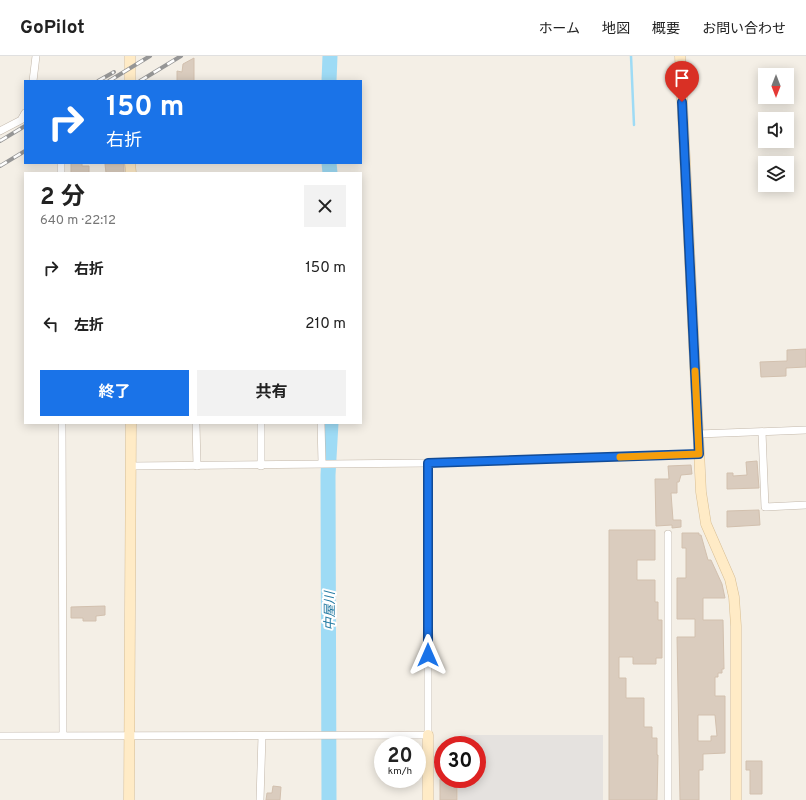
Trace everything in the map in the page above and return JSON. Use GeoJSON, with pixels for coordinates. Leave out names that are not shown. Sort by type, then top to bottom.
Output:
{"type":"FeatureCollection","features":[{"type":"Feature","properties":{"kind":"street"},"geometry":{"type":"LineString","coordinates":[[33,80],[36,56]]}},
{"type":"Feature","properties":{"kind":"street"},"geometry":{"type":"LineString","coordinates":[[130,56],[130,80]]}},
{"type":"Feature","properties":{"kind":"street"},"geometry":{"type":"LineString","coordinates":[[680,56],[701,492],[706,524],[730,579],[734,597],[736,626],[736,800]]}},
{"type":"Feature","properties":{"kind":"street"},"geometry":{"type":"LineString","coordinates":[[0,131],[21,120],[24,115]]}},
{"type":"Feature","properties":{"kind":"street"},"geometry":{"type":"LineString","coordinates":[[62,424],[63,735]]}},
{"type":"Feature","properties":{"kind":"street"},"geometry":{"type":"LineString","coordinates":[[129,800],[130,424]]}},
{"type":"Feature","properties":{"kind":"street"},"geometry":{"type":"LineString","coordinates":[[196,424],[197,466]]}},
{"type":"Feature","properties":{"kind":"street"},"geometry":{"type":"LineString","coordinates":[[261,424],[261,466]]}},
{"type":"Feature","properties":{"kind":"street"},"geometry":{"type":"LineString","coordinates":[[321,424],[323,463]]}},
{"type":"Feature","properties":{"kind":"street"},"geometry":{"type":"LineString","coordinates":[[698,434],[806,430]]}},
{"type":"Feature","properties":{"kind":"street"},"geometry":{"type":"LineString","coordinates":[[762,432],[766,507],[806,505]]}},
{"type":"Feature","properties":{"kind":"street"},"geometry":{"type":"LineString","coordinates":[[130,466],[261,466],[323,463],[428,463],[699,454]]}},
{"type":"Feature","properties":{"kind":"street"},"geometry":{"type":"LineString","coordinates":[[428,463],[428,800]]}},
{"type":"Feature","properties":{"kind":"street"},"geometry":{"type":"LineString","coordinates":[[668,534],[668,800]]}},
{"type":"Feature","properties":{"kind":"street"},"geometry":{"type":"LineString","coordinates":[[0,736],[428,735]]}},
{"type":"Feature","properties":{"kind":"street"},"geometry":{"type":"LineString","coordinates":[[260,800],[262,736]]}},
{"type":"Feature","properties":{"kind":"shaded area"},"geometry":{"type":"Polygon","coordinates":[[[603,735],[603,800],[458,800],[458,788],[486,788],[486,736],[461,736],[603,735]]]}},
{"type":"Feature","properties":{"kind":"building"},"geometry":{"type":"Polygon","coordinates":[[[194,58],[194,80],[177,80],[177,71],[182,72],[183,64],[194,58]]]}},
{"type":"Feature","properties":{"kind":"building"},"geometry":{"type":"Polygon","coordinates":[[[71,164],[82,164],[82,166],[89,166],[89,172],[71,172],[71,164]]]}},
{"type":"Feature","properties":{"kind":"building"},"geometry":{"type":"Polygon","coordinates":[[[105,164],[124,164],[124,172],[106,172],[105,164]]]}},
{"type":"Feature","properties":{"kind":"building"},"geometry":{"type":"Polygon","coordinates":[[[806,349],[806,367],[786,368],[786,376],[761,377],[760,362],[787,361],[787,350],[806,349]]]}},
{"type":"Feature","properties":{"kind":"building"},"geometry":{"type":"Polygon","coordinates":[[[757,461],[759,488],[727,489],[727,473],[733,473],[733,476],[747,475],[746,462],[757,461]]]}},
{"type":"Feature","properties":{"kind":"building"},"geometry":{"type":"Polygon","coordinates":[[[691,465],[692,474],[681,475],[679,482],[677,482],[677,493],[671,493],[673,520],[681,520],[681,527],[672,528],[672,525],[656,526],[655,479],[669,479],[668,466],[691,465]]]}},
{"type":"Feature","properties":{"kind":"building"},"geometry":{"type":"Polygon","coordinates":[[[759,510],[760,525],[727,527],[727,511],[759,510]]]}},
{"type":"Feature","properties":{"kind":"building"},"geometry":{"type":"Polygon","coordinates":[[[609,530],[655,530],[655,560],[637,560],[637,580],[655,580],[655,602],[658,602],[658,620],[662,620],[662,658],[656,658],[656,664],[633,664],[633,657],[619,657],[619,678],[626,678],[626,698],[644,698],[644,727],[652,727],[652,738],[657,738],[657,800],[609,800],[609,530]]]}},
{"type":"Feature","properties":{"kind":"building"},"geometry":{"type":"Polygon","coordinates":[[[682,533],[699,533],[699,535],[701,535],[708,560],[711,560],[722,584],[725,598],[703,598],[703,620],[723,620],[724,669],[722,669],[722,673],[718,673],[718,677],[715,677],[715,696],[725,696],[725,753],[703,754],[703,770],[699,770],[699,800],[680,800],[677,637],[695,637],[695,619],[677,619],[677,578],[686,578],[686,548],[682,548],[682,533]],[[698,715],[698,741],[711,741],[711,736],[717,736],[715,715],[698,715]]]}},
{"type":"Feature","properties":{"kind":"building"},"geometry":{"type":"Polygon","coordinates":[[[105,606],[105,615],[96,616],[96,621],[83,621],[83,618],[71,618],[71,607],[105,606]]]}},
{"type":"Feature","properties":{"kind":"building"},"geometry":{"type":"Polygon","coordinates":[[[746,761],[762,761],[762,794],[750,794],[750,770],[746,770],[746,761]]]}},
{"type":"Feature","properties":{"kind":"building"},"geometry":{"type":"Polygon","coordinates":[[[273,786],[281,787],[280,800],[266,800],[267,793],[272,793],[273,786]]]}},
{"type":"Feature","properties":{"kind":"building"},"geometry":{"type":"Polygon","coordinates":[[[440,788],[457,788],[457,800],[440,800],[440,788]]]}},
{"type":"Feature","properties":{"kind":"waterway","name":"中屋川"},"geometry":{"type":"LineString","coordinates":[[329,80],[330,56]]}},
{"type":"Feature","properties":{"kind":"waterway"},"geometry":{"type":"LineString","coordinates":[[631,56],[634,125]]}},
{"type":"Feature","properties":{"kind":"waterway","name":"中屋川"},"geometry":{"type":"LineString","coordinates":[[329,164],[330,172]]}},
{"type":"Feature","properties":{"kind":"waterway","name":"中屋川"},"geometry":{"type":"LineString","coordinates":[[329,800],[328,475],[331,424]]}},
{"type":"Feature","properties":{"kind":"railway"},"geometry":{"type":"LineString","coordinates":[[111,80],[150,56]]}},
{"type":"Feature","properties":{"kind":"railway"},"geometry":{"type":"LineString","coordinates":[[142,80],[181,56]]}},
{"type":"Feature","properties":{"kind":"railway"},"geometry":{"type":"LineString","coordinates":[[100,80],[114,72]]}},
{"type":"Feature","properties":{"kind":"railway"},"geometry":{"type":"LineString","coordinates":[[0,141],[24,127]]}},
{"type":"Feature","properties":{"kind":"railway"},"geometry":{"type":"LineString","coordinates":[[0,166],[24,152]]}},
{"type":"Feature","properties":{"kind":"slow traffic"},"geometry":{"type":"LineString","coordinates":[[620,457],[699,454],[695,371]]}},
{"type":"Feature","properties":{"kind":"route"},"geometry":{"type":"LineString","coordinates":[[428,655],[428,463],[699,454],[682,102]]}}]}
